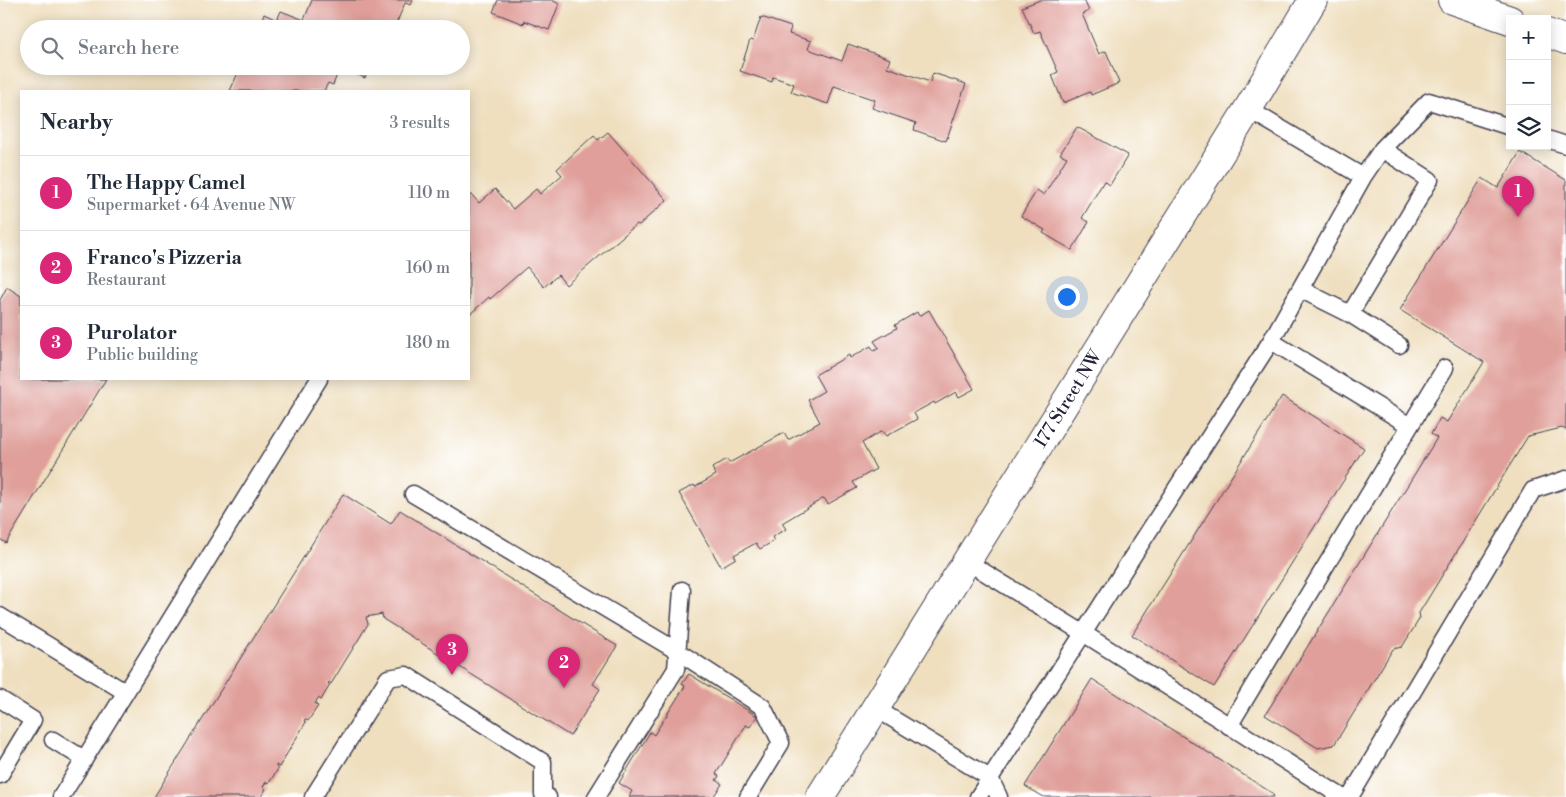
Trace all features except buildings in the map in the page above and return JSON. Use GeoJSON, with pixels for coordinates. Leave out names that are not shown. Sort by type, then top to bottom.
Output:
{"type":"FeatureCollection","features":[{"type":"Feature","properties":{"kind":"street","name":"177 Street NW"},"geometry":{"type":"LineString","coordinates":[[820,797],[1248,109],[1313,0]]}},
{"type":"Feature","properties":{"kind":"street"},"geometry":{"type":"LineString","coordinates":[[1452,0],[1506,19]]}},
{"type":"Feature","properties":{"kind":"street"},"geometry":{"type":"LineString","coordinates":[[1551,34],[1566,40]]}},
{"type":"Feature","properties":{"kind":"lane"},"geometry":{"type":"LineString","coordinates":[[978,797],[1270,341],[1363,177],[1382,150],[1429,101],[1506,126]]}},
{"type":"Feature","properties":{"kind":"lane"},"geometry":{"type":"LineString","coordinates":[[1248,109],[1363,177]]}},
{"type":"Feature","properties":{"kind":"lane"},"geometry":{"type":"LineString","coordinates":[[1551,140],[1566,145]]}},
{"type":"Feature","properties":{"kind":"lane"},"geometry":{"type":"LineString","coordinates":[[1350,314],[1430,180],[1382,150]]}},
{"type":"Feature","properties":{"kind":"lane"},"geometry":{"type":"LineString","coordinates":[[1300,289],[1350,314],[1399,345]]}},
{"type":"Feature","properties":{"kind":"lane"},"geometry":{"type":"LineString","coordinates":[[1270,341],[1410,426]]}},
{"type":"Feature","properties":{"kind":"lane"},"geometry":{"type":"LineString","coordinates":[[1229,726],[1445,368]]}},
{"type":"Feature","properties":{"kind":"lane"},"geometry":{"type":"LineString","coordinates":[[61,797],[318,380]]}},
{"type":"Feature","properties":{"kind":"lane"},"geometry":{"type":"LineString","coordinates":[[1350,797],[1533,490],[1566,479]]}},
{"type":"Feature","properties":{"kind":"lane"},"geometry":{"type":"LineString","coordinates":[[413,494],[677,652],[763,707],[781,743],[748,797]]}},
{"type":"Feature","properties":{"kind":"lane"},"geometry":{"type":"LineString","coordinates":[[966,561],[1342,797]]}},
{"type":"Feature","properties":{"kind":"lane"},"geometry":{"type":"LineString","coordinates":[[596,797],[676,669],[682,590]]}},
{"type":"Feature","properties":{"kind":"lane"},"geometry":{"type":"LineString","coordinates":[[0,616],[125,692]]}},
{"type":"Feature","properties":{"kind":"lane"},"geometry":{"type":"LineString","coordinates":[[313,797],[388,678],[406,675],[543,762],[544,796]]}},
{"type":"Feature","properties":{"kind":"lane"},"geometry":{"type":"LineString","coordinates":[[0,699],[33,720],[0,774]]}},
{"type":"Feature","properties":{"kind":"lane"},"geometry":{"type":"LineString","coordinates":[[875,708],[990,778],[999,797]]}},
{"type":"Feature","properties":{"kind":"lane"},"geometry":{"type":"LineString","coordinates":[[53,740],[84,759]]}},
{"type":"Feature","properties":{"kind":"place","name":"The Happy Camel"},"geometry":{"type":"Point","coordinates":[1518,217]}},
{"type":"Feature","properties":{"kind":"place","name":"Purolator"},"geometry":{"type":"Point","coordinates":[452,675]}},
{"type":"Feature","properties":{"kind":"place","name":"Franco's Pizzeria"},"geometry":{"type":"Point","coordinates":[564,688]}}]}
